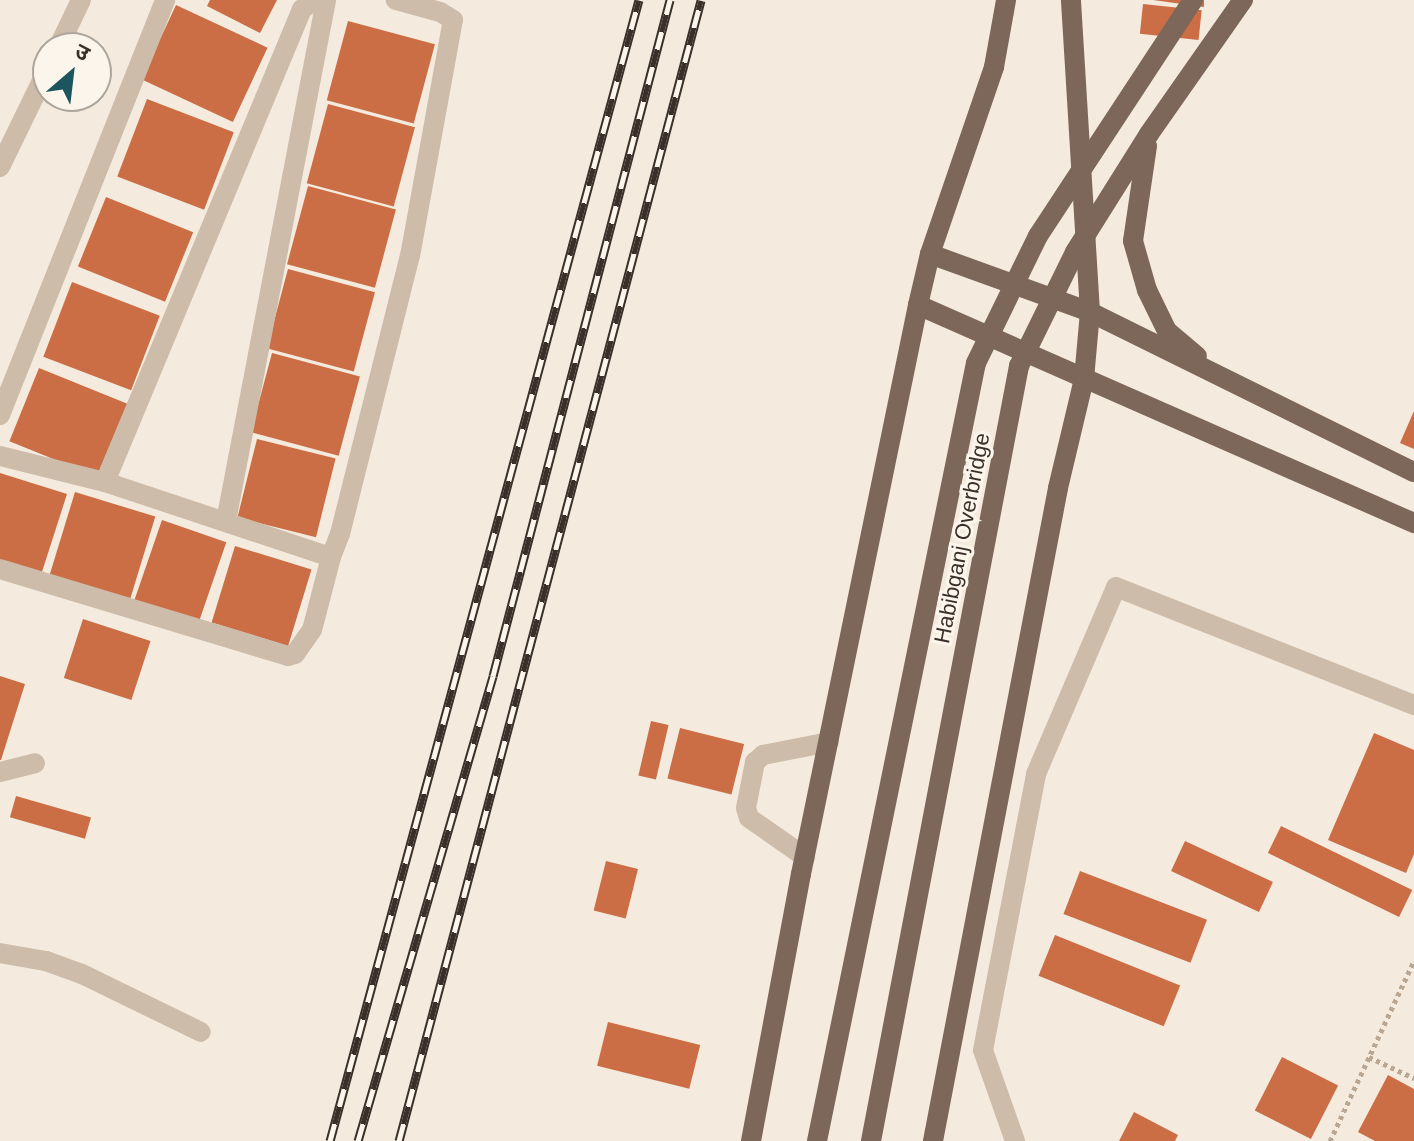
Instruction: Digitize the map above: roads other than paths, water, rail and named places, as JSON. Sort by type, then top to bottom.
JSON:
[{"type":"main road","points":[[751,1141],[805,857],[918,305],[930,254],[994,67],[1006,0]]},
{"type":"main road","points":[[933,1141],[1058,488],[1084,379],[1090,312],[1071,0]]},
{"type":"main road","name":"Habibganj Overbridge","points":[[817,1141],[976,363],[1038,236],[1193,0]]},
{"type":"main road","name":"Habibganj Overbridge","points":[[871,1141],[1019,366],[1075,252],[1149,134],[1243,0]]},
{"type":"main road","points":[[1149,134],[1136,202],[1133,241],[1147,290],[1167,331],[1199,358],[1231,378],[1414,462]]},
{"type":"main road","points":[[930,254],[1090,312],[1414,472]]},
{"type":"main road","points":[[918,305],[1414,523]]},
{"type":"street","points":[[66,32],[81,0]]},
{"type":"street","points":[[0,415],[165,0]]},
{"type":"street","points":[[105,482],[302,9],[315,0]]},
{"type":"street","points":[[226,521],[326,0]]},
{"type":"street","points":[[0,569],[288,656],[295,654],[312,630],[340,534],[410,256],[453,20],[440,12],[396,0]]},
{"type":"street","points":[[0,167],[32,101]]},
{"type":"street","points":[[0,456],[105,482],[331,557]]},
{"type":"street","points":[[1015,1141],[983,1050],[1036,774],[1116,587],[1414,705]]},
{"type":"street","points":[[805,857],[749,818],[746,808],[755,762],[763,755],[829,742]]},
{"type":"street","points":[[0,772],[35,763]]},
{"type":"street","points":[[0,953],[46,961],[82,974],[201,1032]]},
{"type":"railway","points":[[330,1141],[639,0]]},
{"type":"railway","points":[[358,1141],[493,676],[670,0]]},
{"type":"railway","points":[[399,1141],[701,0]]}]
